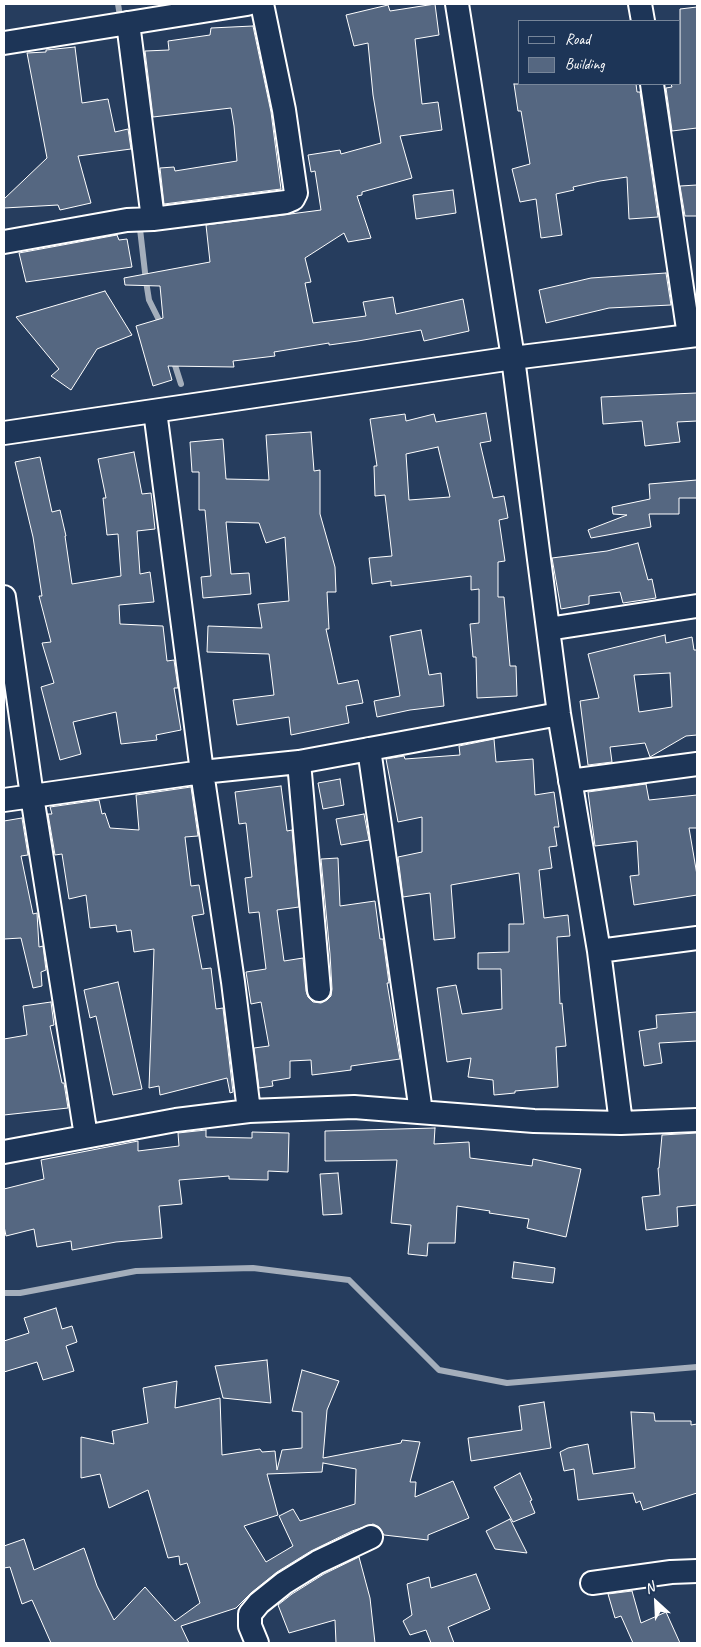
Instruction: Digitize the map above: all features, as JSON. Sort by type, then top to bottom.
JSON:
[{"type":"street","points":[[4,43],[247,4]]},
{"type":"street","points":[[4,242],[127,220],[153,219],[286,202],[293,199],[296,194],[284,110],[262,4]]},
{"type":"street","points":[[457,4],[513,358],[559,714],[598,951],[621,1123]]},
{"type":"street","points":[[640,4],[643,20]]},
{"type":"street","points":[[128,23],[148,165],[153,219]]},
{"type":"street","points":[[4,433],[513,358],[693,335],[652,85]]},
{"type":"street","points":[[155,411],[249,1111]]},
{"type":"street","points":[[4,598],[32,796],[86,1136]]},
{"type":"street","points":[[548,629],[697,606]]},
{"type":"street","points":[[4,800],[202,772],[299,762],[559,714]]},
{"type":"street","points":[[369,750],[421,1112]]},
{"type":"street","points":[[299,762],[319,990]]},
{"type":"street","points":[[570,781],[697,764]]},
{"type":"street","points":[[598,951],[697,938]]},
{"type":"street","points":[[4,1152],[176,1120],[249,1111],[354,1107],[534,1120],[621,1123],[697,1120]]},
{"type":"street","points":[[257,1643],[250,1626],[250,1614],[259,1602],[284,1583],[318,1562],[371,1537]]},
{"type":"street","points":[[592,1583],[671,1572],[697,1571]]},
{"type":"building","points":[[435,4],[439,35],[415,39],[422,104],[438,102],[442,130],[400,136],[412,178],[362,192],[362,195],[357,196],[371,238],[348,242],[344,233],[305,258],[311,282],[305,283],[313,323],[366,316],[363,302],[393,297],[396,314],[463,299],[469,331],[424,341],[421,330],[358,341],[329,345],[329,343],[274,352],[275,356],[233,361],[234,367],[168,366],[172,380],[153,386],[136,326],[163,318],[160,286],[125,285],[124,278],[210,262],[206,225],[321,210],[315,171],[311,172],[308,155],[340,150],[341,154],[381,143],[373,95],[368,43],[354,46],[346,15],[388,5],[390,11]]},
{"type":"building","points":[[697,7],[697,128],[672,131],[666,88],[672,87],[671,85],[681,85],[680,9]]},
{"type":"building","points":[[253,26],[271,112],[281,189],[164,204],[160,168],[174,167],[175,171],[237,161],[234,126],[231,108],[153,117],[145,51],[169,50],[168,41],[210,35],[211,28]]},
{"type":"building","points":[[75,47],[82,103],[108,99],[115,132],[128,129],[131,149],[78,156],[91,203],[60,210],[58,205],[4,208],[4,199],[47,158],[27,53]]},
{"type":"building","points":[[514,84],[636,85],[637,92],[640,92],[658,217],[629,219],[627,177],[600,181],[573,187],[574,190],[556,194],[562,235],[541,238],[536,199],[520,202],[512,169],[530,164],[521,111],[518,111]]},
{"type":"building","points":[[697,185],[697,216],[685,216],[680,186]]},
{"type":"building","points":[[453,190],[456,213],[416,219],[413,195]]},
{"type":"building","points":[[117,235],[119,240],[127,239],[132,267],[26,282],[19,253]]},
{"type":"building","points":[[666,273],[671,305],[609,308],[546,323],[539,290],[591,278]]},
{"type":"building","points":[[105,291],[132,335],[97,349],[71,390],[51,376],[59,369],[16,317]]},
{"type":"building","points":[[697,393],[697,421],[677,422],[680,442],[645,446],[642,421],[603,424],[601,397]]},
{"type":"building","points":[[486,413],[491,441],[480,443],[493,498],[504,496],[508,518],[499,520],[505,561],[498,562],[498,597],[504,597],[510,666],[516,666],[517,696],[477,698],[476,657],[473,657],[470,624],[479,623],[479,589],[471,590],[471,576],[391,586],[391,581],[372,584],[369,558],[392,556],[385,495],[375,496],[374,466],[377,466],[370,419],[405,414],[406,421],[434,414],[436,422]],"holes":[[[438,447],[450,497],[409,500],[406,454]]]},
{"type":"building","points":[[311,432],[314,471],[320,470],[320,514],[335,567],[336,592],[327,592],[329,629],[326,629],[338,684],[358,680],[363,703],[346,706],[349,723],[291,735],[289,717],[237,725],[233,700],[274,695],[269,654],[207,652],[208,626],[262,628],[258,604],[289,601],[285,537],[266,543],[259,523],[226,522],[231,574],[249,573],[251,594],[203,598],[201,577],[211,576],[205,510],[199,510],[199,472],[192,472],[190,442],[223,439],[226,479],[269,480],[266,435]]},
{"type":"building","points":[[134,452],[142,494],[151,493],[155,529],[137,531],[140,574],[150,572],[154,602],[119,605],[120,624],[163,626],[167,661],[174,660],[178,688],[174,688],[181,730],[156,735],[157,740],[121,744],[116,712],[73,722],[81,754],[60,760],[41,687],[54,683],[42,643],[51,642],[39,596],[42,596],[33,537],[15,462],[40,457],[52,512],[60,510],[66,536],[72,584],[121,576],[118,534],[107,535],[103,498],[106,498],[98,459]]},
{"type":"building","points":[[697,480],[697,498],[679,498],[679,514],[649,514],[651,527],[591,538],[588,530],[627,515],[613,514],[612,507],[650,499],[649,484]]},
{"type":"building","points":[[638,543],[648,580],[652,579],[656,598],[623,603],[620,592],[589,596],[589,604],[561,609],[552,558],[607,551]]},
{"type":"building","points":[[421,630],[429,675],[441,673],[444,706],[410,710],[377,717],[374,701],[400,696],[390,636]]},
{"type":"building","points":[[665,635],[666,643],[692,637],[694,650],[697,650],[697,735],[686,736],[650,757],[645,743],[610,747],[612,762],[588,765],[580,701],[599,698],[588,654]],"holes":[[[670,673],[672,707],[639,712],[634,675]]]},
{"type":"building","points":[[494,739],[496,762],[533,759],[535,795],[554,792],[559,827],[554,827],[557,846],[549,847],[552,868],[539,870],[544,918],[568,915],[570,936],[557,937],[560,1004],[562,1003],[566,1046],[556,1047],[558,1087],[494,1095],[493,1080],[468,1077],[471,1058],[447,1062],[437,988],[456,985],[462,1014],[502,1009],[501,969],[478,969],[478,953],[509,952],[509,924],[524,924],[519,873],[451,885],[455,938],[434,940],[430,893],[403,897],[398,857],[422,852],[422,817],[398,822],[386,759],[404,756],[405,759],[460,755],[459,746]]},
{"type":"building","points":[[340,779],[344,805],[323,809],[318,783]]},
{"type":"building","points":[[646,784],[649,800],[697,795],[697,828],[689,828],[697,875],[697,895],[634,905],[630,876],[639,875],[637,841],[595,846],[588,792]]},
{"type":"building","points":[[281,786],[287,831],[292,830],[299,907],[277,910],[284,961],[303,958],[306,991],[308,997],[313,1002],[321,1003],[331,996],[330,954],[321,859],[338,858],[340,906],[375,901],[380,939],[383,939],[389,983],[387,983],[400,1059],[351,1066],[351,1070],[312,1075],[311,1060],[290,1061],[290,1078],[272,1081],[273,1086],[259,1088],[254,1048],[269,1046],[261,1002],[251,1004],[246,972],[266,969],[259,912],[249,913],[245,878],[252,877],[246,823],[239,824],[235,792]]},
{"type":"building","points":[[191,787],[198,836],[185,837],[191,886],[199,885],[204,914],[192,916],[202,969],[211,968],[216,1009],[223,1008],[233,1092],[230,1093],[227,1078],[160,1095],[159,1086],[149,1088],[154,949],[134,952],[131,930],[117,932],[116,925],[90,928],[86,895],[69,899],[62,854],[55,855],[48,814],[52,814],[50,807],[99,800],[102,814],[105,813],[110,828],[139,830],[136,795]]},
{"type":"building","points":[[364,814],[369,840],[341,845],[336,819]]},
{"type":"building","points":[[22,818],[28,855],[21,856],[33,914],[37,913],[39,947],[43,946],[46,970],[41,972],[42,986],[33,988],[21,938],[4,939],[4,821]]},
{"type":"building","points":[[118,982],[142,1089],[113,1095],[96,1016],[90,1018],[84,990]]},
{"type":"building","points":[[51,1002],[54,1025],[50,1026],[68,1108],[4,1115],[4,1039],[27,1035],[23,1006]]},
{"type":"building","points":[[697,1012],[697,1041],[659,1043],[662,1063],[644,1066],[639,1031],[657,1028],[656,1015]]},
{"type":"building","points":[[435,1128],[434,1144],[469,1142],[470,1158],[532,1166],[533,1159],[581,1169],[566,1237],[527,1228],[529,1219],[457,1206],[455,1243],[428,1243],[427,1256],[408,1254],[411,1225],[391,1223],[397,1160],[325,1161],[325,1131]]},
{"type":"building","points":[[206,1130],[206,1137],[252,1138],[252,1132],[289,1133],[288,1172],[268,1171],[268,1180],[229,1179],[229,1176],[179,1180],[182,1204],[159,1206],[162,1238],[116,1242],[72,1250],[71,1241],[37,1247],[34,1229],[6,1236],[4,1226],[4,1189],[44,1179],[41,1160],[138,1141],[138,1151],[179,1146],[178,1133]]},
{"type":"building","points":[[697,1133],[697,1205],[677,1207],[678,1226],[646,1230],[642,1197],[660,1195],[658,1168],[662,1135]]},
{"type":"building","points":[[338,1173],[342,1214],[323,1215],[320,1174]]},
{"type":"building","points":[[514,1262],[555,1268],[553,1283],[512,1278]]},
{"type":"building","points":[[56,1308],[62,1329],[72,1326],[77,1342],[66,1346],[74,1371],[43,1380],[37,1362],[4,1372],[4,1341],[29,1333],[24,1318]]},
{"type":"building","points":[[267,1360],[271,1403],[223,1398],[215,1366]]},
{"type":"building","points":[[302,1370],[339,1381],[327,1410],[323,1458],[401,1443],[402,1440],[420,1442],[410,1482],[416,1482],[415,1497],[453,1481],[469,1518],[428,1535],[428,1540],[384,1535],[379,1527],[373,1524],[352,1531],[311,1551],[277,1572],[236,1608],[181,1626],[189,1643],[51,1643],[32,1600],[22,1604],[10,1567],[4,1568],[4,1546],[24,1539],[34,1570],[84,1548],[97,1586],[114,1620],[145,1587],[175,1621],[200,1603],[187,1563],[180,1565],[179,1556],[168,1558],[148,1490],[109,1508],[100,1474],[81,1478],[81,1437],[114,1444],[112,1431],[148,1423],[143,1388],[177,1381],[175,1408],[220,1398],[222,1455],[260,1449],[262,1452],[275,1451],[277,1470],[282,1450],[302,1448],[302,1412],[292,1411]],"holes":[[[323,1463],[356,1469],[355,1504],[300,1521],[293,1509],[279,1516],[293,1546],[266,1562],[244,1526],[278,1515],[267,1474],[322,1472]]]},
{"type":"building","points":[[544,1402],[551,1448],[471,1461],[468,1438],[522,1430],[519,1406]]},
{"type":"building","points":[[631,1412],[654,1413],[655,1421],[691,1421],[691,1425],[697,1424],[697,1493],[643,1510],[640,1501],[636,1503],[633,1493],[578,1500],[574,1469],[564,1471],[560,1452],[568,1448],[588,1444],[593,1474],[635,1468]]},
{"type":"building","points":[[520,1473],[532,1500],[530,1501],[535,1513],[513,1522],[494,1487]]},
{"type":"building","points":[[510,1519],[527,1553],[495,1549],[486,1531]]},
{"type":"building","points":[[359,1557],[370,1598],[375,1643],[336,1643],[335,1620],[289,1633],[278,1605],[324,1574]]},
{"type":"building","points":[[476,1574],[490,1609],[448,1627],[454,1643],[431,1643],[426,1630],[410,1635],[403,1621],[412,1615],[407,1584],[429,1577],[431,1588]]},
{"type":"building","points":[[632,1591],[641,1623],[666,1612],[680,1643],[633,1643],[621,1616],[615,1618],[608,1594]]},
{"type":"waterway","points":[[118,4],[120,16]]},
{"type":"waterway","points":[[140,229],[149,300],[162,326]]},
{"type":"waterway","points":[[173,359],[181,384]]},
{"type":"waterway","points":[[4,1293],[20,1293],[136,1271],[253,1268],[349,1280],[439,1370],[507,1383],[697,1367]]}]
